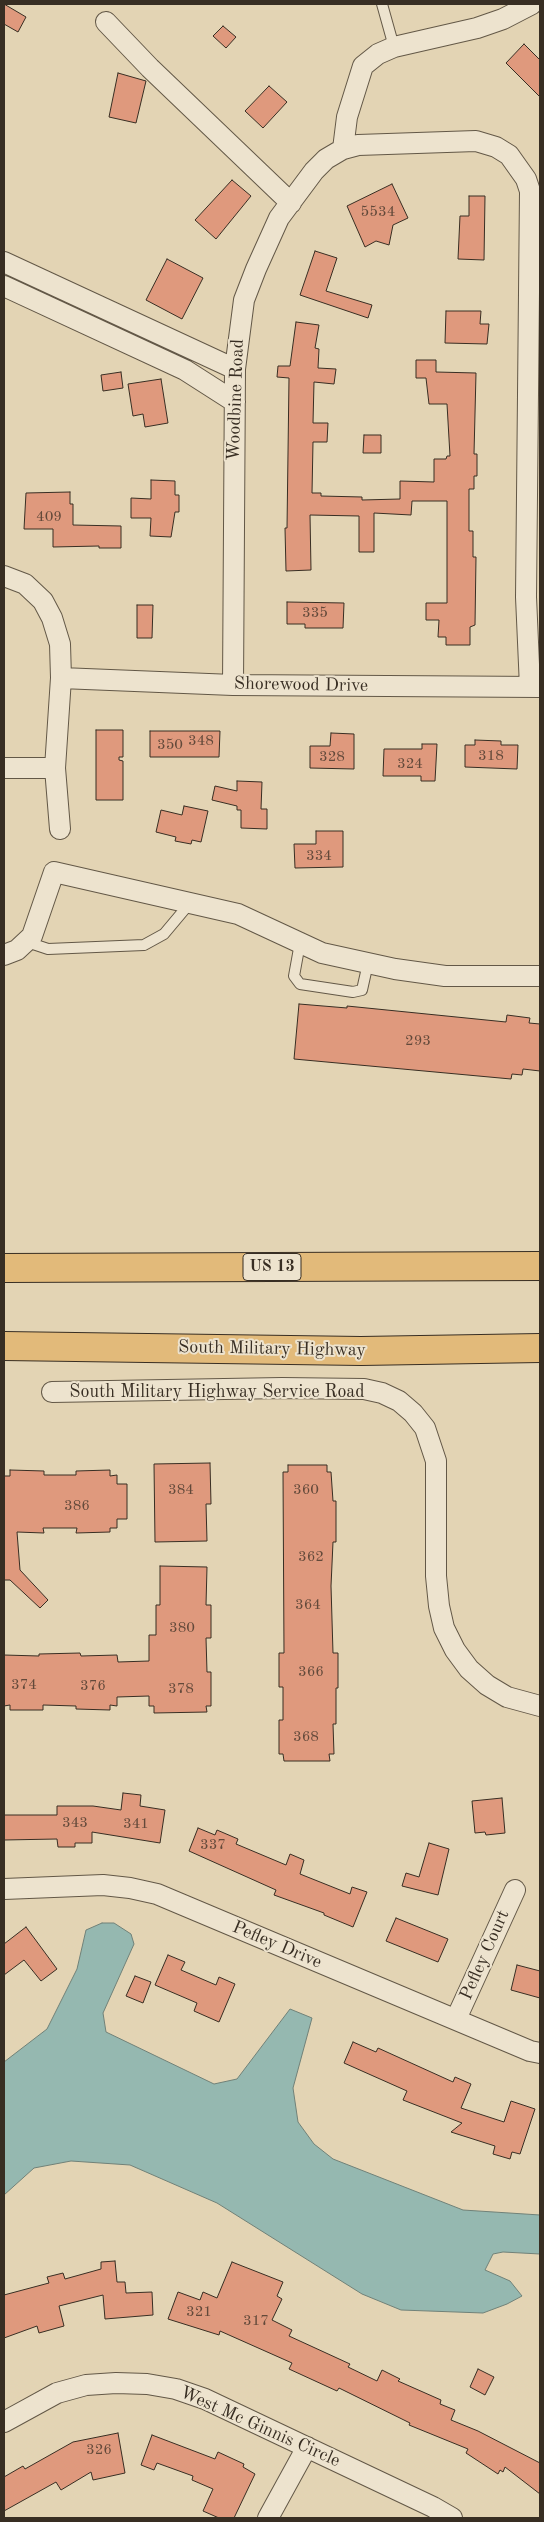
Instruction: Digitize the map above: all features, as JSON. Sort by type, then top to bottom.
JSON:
[{"type":"main road","points":[[452,1266],[540,1254]]},
{"type":"main road","name":"US 13","points":[[4,1268],[540,1266]]},
{"type":"main road","name":"South Military Highway","points":[[4,1346],[361,1351],[540,1348]]},
{"type":"main road","points":[[361,1351],[465,1364],[540,1364]]},
{"type":"street","points":[[343,149],[347,117],[363,66],[378,54],[394,47],[477,28],[503,19],[532,4]]},
{"type":"street","points":[[106,22],[157,75],[291,203]]},
{"type":"street","name":"Woodbine Road","points":[[233,685],[235,369],[244,300],[279,218],[314,171],[326,159],[343,149],[358,145],[460,140],[476,141],[496,147],[509,155],[520,167],[530,191],[526,597],[535,687]]},
{"type":"street","points":[[4,262],[235,369]]},
{"type":"street","points":[[4,286],[185,370],[235,402]]},
{"type":"street","points":[[4,576],[25,584],[43,601],[52,618],[60,644],[62,678],[55,768],[60,829]]},
{"type":"street","name":"Shorewood Drive","points":[[62,678],[233,685],[535,687]]},
{"type":"street","points":[[4,768],[55,768]]},
{"type":"street","points":[[4,955],[17,950],[32,936],[54,872],[256,920],[322,953],[368,963],[445,976],[540,976]]},
{"type":"street","name":"South Military Highway Service Road","points":[[52,1392],[282,1388],[364,1389],[382,1393],[399,1401],[413,1413],[425,1428],[436,1461],[436,1576],[439,1606],[444,1628],[455,1650],[469,1669],[487,1685],[507,1696],[540,1706]]},
{"type":"street","name":"Pefley Drive","points":[[4,1889],[104,1885],[157,1894],[530,2051],[540,2053]]},
{"type":"street","name":"Pefley Court","points":[[456,2020],[515,1890]]},
{"type":"street","name":"West Mc Ginnis Circle","points":[[4,2422],[57,2393],[86,2386],[116,2383],[146,2384],[176,2389],[205,2398],[432,2506],[452,2518]]},
{"type":"street","points":[[268,2518],[307,2448]]},
{"type":"lane","points":[[382,4],[394,47]]},
{"type":"lane","points":[[27,942],[48,949],[144,945],[164,934],[190,903]]},
{"type":"lane","points":[[300,943],[294,976],[300,984],[353,992],[362,990],[368,963]]},
{"type":"water","points":[[102,1923],[114,1923],[131,1934],[134,1944],[103,2013],[106,2032],[214,2084],[237,2079],[290,2009],[312,2018],[293,2088],[298,2122],[314,2144],[333,2159],[463,2210],[540,2215],[540,2254],[503,2252],[493,2254],[485,2270],[510,2281],[522,2296],[483,2313],[401,2310],[362,2294],[217,2203],[130,2165],[71,2161],[34,2168],[4,2195],[4,2062],[47,2029],[77,1969],[86,1930]]},
{"type":"building","points":[[4,4],[26,17],[18,32],[4,24]]},
{"type":"building","points":[[223,26],[236,37],[226,48],[213,36]]},
{"type":"building","points":[[524,44],[540,60],[540,97],[506,63]]},
{"type":"building","points":[[118,73],[146,81],[136,123],[109,117]]},
{"type":"building","points":[[269,86],[287,102],[263,128],[245,111]]},
{"type":"building","points":[[232,180],[251,196],[216,239],[195,220]]},
{"type":"building","points":[[392,184],[408,218],[393,225],[389,245],[376,241],[365,247],[347,206]]},
{"type":"building","points":[[469,196],[485,196],[484,260],[458,259],[460,216],[469,216]]},
{"type":"building","points":[[315,251],[337,258],[326,291],[372,305],[368,318],[300,295]]},
{"type":"building","points":[[167,259],[203,278],[182,319],[146,300]]},
{"type":"building","points":[[446,311],[481,311],[480,324],[489,324],[487,344],[445,343]]},
{"type":"building","points":[[296,322],[319,325],[315,348],[319,349],[318,368],[336,369],[334,384],[314,382],[313,423],[328,423],[327,442],[313,442],[312,493],[321,493],[321,496],[362,497],[362,500],[400,499],[400,481],[434,482],[434,459],[446,459],[447,456],[450,456],[447,404],[429,404],[426,378],[416,378],[416,360],[436,360],[436,372],[476,373],[474,454],[477,454],[477,476],[474,476],[474,489],[469,489],[469,531],[473,531],[473,557],[476,557],[475,625],[470,627],[470,645],[446,645],[446,637],[438,637],[439,620],[426,620],[426,603],[447,603],[447,501],[412,501],[411,515],[374,513],[374,552],[359,552],[359,516],[310,515],[311,570],[286,571],[285,528],[287,528],[289,378],[277,377],[278,366],[290,366]]},
{"type":"building","points":[[121,372],[123,388],[103,391],[101,375]]},
{"type":"building","points":[[161,379],[168,423],[145,427],[143,414],[133,416],[128,384]]},
{"type":"building","points":[[364,435],[381,435],[381,453],[363,453]]},
{"type":"building","points":[[151,480],[175,481],[175,495],[179,495],[179,512],[175,512],[171,537],[150,536],[151,518],[131,518],[131,498],[151,499]]},
{"type":"building","points":[[70,492],[70,504],[73,504],[73,525],[121,526],[121,548],[99,548],[99,546],[53,547],[53,529],[24,529],[26,493]]},
{"type":"building","points":[[287,602],[344,603],[343,628],[305,628],[305,624],[287,624]]},
{"type":"building","points":[[137,605],[153,605],[152,638],[137,638]]},
{"type":"building","points":[[96,730],[123,730],[123,757],[119,757],[119,760],[123,761],[123,800],[96,800]]},
{"type":"building","points":[[150,731],[220,731],[219,757],[150,757]]},
{"type":"building","points":[[331,733],[354,734],[354,769],[310,768],[310,746],[330,746]]},
{"type":"building","points":[[475,740],[501,741],[501,745],[518,745],[517,769],[465,767],[465,745],[475,745]]},
{"type":"building","points":[[422,744],[437,744],[435,781],[421,781],[421,776],[383,776],[384,749],[422,749]]},
{"type":"building","points":[[237,781],[262,782],[261,809],[267,809],[267,829],[241,828],[241,810],[237,810],[237,806],[212,800],[215,786],[237,791]]},
{"type":"building","points":[[184,806],[208,811],[201,842],[192,840],[191,844],[175,841],[176,837],[156,832],[161,810],[182,815]]},
{"type":"building","points":[[316,831],[343,831],[343,867],[295,868],[294,844],[316,844]]},
{"type":"building","points":[[299,1004],[347,1008],[347,1006],[506,1022],[507,1015],[530,1018],[529,1023],[540,1024],[540,1071],[523,1069],[522,1075],[512,1074],[511,1079],[294,1059]]},
{"type":"building","points":[[210,1463],[211,1504],[206,1504],[207,1541],[155,1542],[154,1464]]},
{"type":"building","points":[[288,1465],[327,1465],[327,1472],[331,1472],[333,1501],[336,1501],[336,1542],[333,1542],[331,1586],[333,1653],[338,1653],[338,1688],[336,1688],[336,1724],[333,1724],[334,1754],[329,1754],[330,1761],[284,1761],[283,1754],[279,1754],[279,1720],[283,1720],[283,1687],[279,1687],[279,1653],[284,1653],[283,1472],[288,1472]]},
{"type":"building","points":[[10,1470],[44,1471],[44,1475],[76,1475],[76,1471],[110,1470],[110,1476],[117,1475],[117,1484],[127,1484],[127,1519],[117,1519],[117,1528],[110,1528],[110,1532],[76,1533],[77,1528],[43,1528],[44,1533],[17,1532],[20,1570],[48,1600],[40,1608],[10,1580],[4,1580],[4,1476],[10,1476]]},
{"type":"building","points":[[160,1566],[207,1567],[206,1605],[211,1605],[211,1638],[206,1638],[207,1672],[211,1672],[211,1706],[206,1706],[207,1712],[154,1713],[154,1706],[149,1706],[149,1696],[117,1697],[117,1706],[110,1705],[110,1710],[76,1709],[76,1706],[43,1705],[43,1710],[10,1710],[10,1705],[4,1706],[4,1655],[39,1656],[39,1654],[80,1653],[81,1656],[117,1655],[118,1662],[149,1661],[149,1635],[156,1635],[156,1605],[160,1605]]},
{"type":"building","points":[[123,1793],[141,1795],[140,1806],[165,1810],[160,1843],[92,1832],[92,1843],[75,1843],[75,1847],[58,1847],[57,1839],[4,1840],[4,1815],[57,1815],[57,1806],[93,1806],[121,1810]]},
{"type":"building","points":[[502,1798],[505,1833],[486,1835],[485,1832],[475,1833],[472,1801]]},
{"type":"building","points":[[198,1828],[215,1835],[217,1830],[238,1839],[236,1844],[286,1865],[290,1854],[304,1860],[300,1874],[350,1894],[352,1887],[367,1892],[353,1927],[324,1915],[324,1913],[274,1895],[276,1890],[189,1851]]},
{"type":"building","points":[[429,1843],[449,1849],[438,1895],[402,1886],[406,1873],[419,1877]]},
{"type":"building","points":[[396,1918],[448,1939],[438,1962],[386,1941]]},
{"type":"building","points":[[26,1927],[57,1969],[41,1981],[24,1960],[4,1975],[4,1944]]},
{"type":"building","points":[[168,1955],[185,1962],[181,1970],[216,1985],[219,1977],[235,1984],[219,2022],[194,2011],[197,2003],[155,1985]]},
{"type":"building","points":[[517,1965],[540,1971],[540,1998],[511,1990]]},
{"type":"building","points":[[135,1976],[151,1982],[143,2003],[126,1996]]},
{"type":"building","points":[[353,2042],[376,2052],[378,2048],[453,2082],[455,2077],[471,2084],[461,2108],[504,2122],[511,2101],[535,2109],[520,2154],[512,2152],[510,2159],[493,2154],[495,2146],[451,2132],[462,2123],[403,2100],[407,2091],[344,2063]]},
{"type":"building","points":[[115,2261],[117,2282],[125,2282],[126,2293],[152,2292],[153,2315],[105,2319],[103,2295],[59,2306],[64,2326],[39,2333],[37,2326],[4,2338],[4,2295],[49,2283],[47,2277],[63,2273],[65,2279],[101,2269],[101,2262]]},
{"type":"building","points":[[232,2262],[283,2282],[277,2296],[282,2299],[272,2320],[292,2330],[289,2336],[350,2364],[348,2367],[377,2381],[382,2370],[400,2379],[398,2381],[441,2400],[440,2404],[455,2410],[451,2420],[478,2431],[540,2463],[540,2494],[505,2467],[503,2472],[500,2470],[498,2474],[466,2453],[468,2449],[409,2425],[410,2423],[339,2388],[337,2391],[289,2369],[292,2363],[220,2331],[219,2335],[168,2319],[178,2292],[200,2300],[203,2292],[217,2298]]},
{"type":"building","points":[[478,2369],[494,2377],[485,2395],[470,2387]]},
{"type":"building","points":[[118,2433],[125,2473],[93,2480],[91,2472],[61,2490],[56,2482],[4,2511],[4,2477],[23,2466],[25,2469],[73,2442]]},
{"type":"building","points":[[152,2435],[215,2459],[218,2452],[244,2464],[243,2467],[255,2474],[234,2518],[219,2518],[203,2511],[213,2489],[192,2480],[193,2476],[157,2463],[154,2470],[141,2465]]}]
